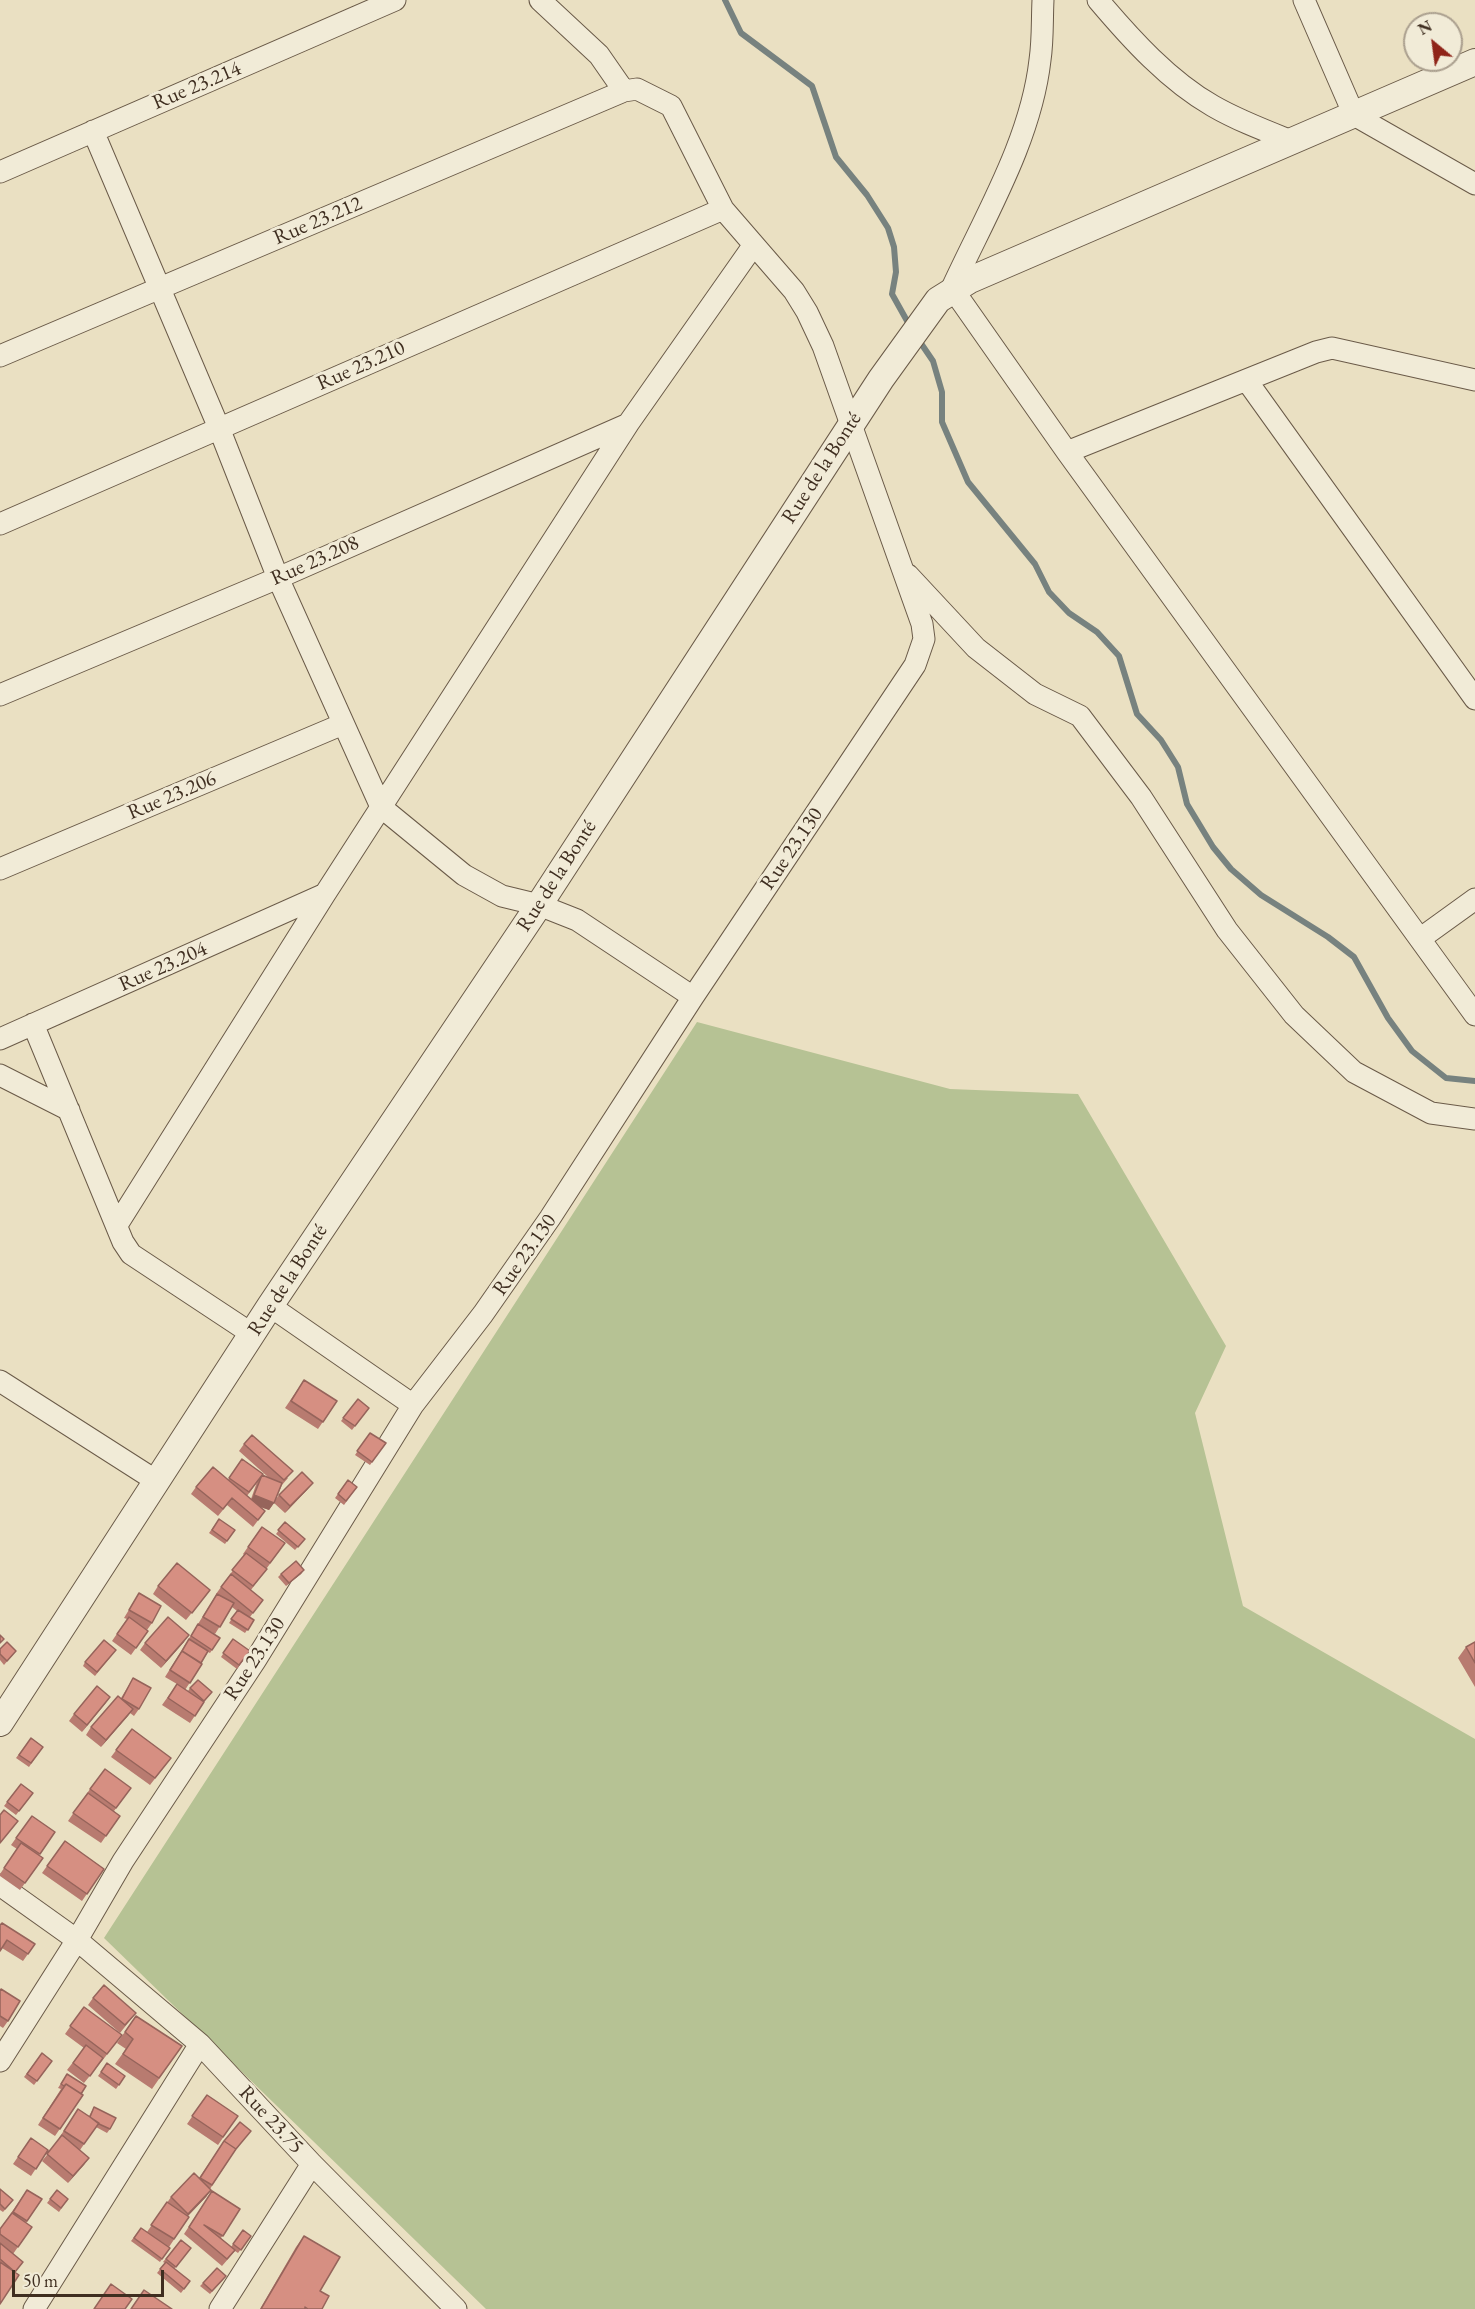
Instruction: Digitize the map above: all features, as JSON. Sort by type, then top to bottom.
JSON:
[{"type":"street","name":"Rue 23.214","points":[[0,172],[395,0]]},
{"type":"street","points":[[540,0],[599,55],[631,90]]},
{"type":"street","name":"Rue de la Bonté","points":[[0,1724],[270,1306],[539,905],[851,424],[881,379],[945,294],[1009,165],[1029,112],[1040,61],[1043,0]]},
{"type":"street","points":[[1098,0],[1150,56],[1181,84],[1211,105],[1243,122],[1294,142]]},
{"type":"street","points":[[1304,0],[1354,115],[1475,184]]},
{"type":"street","points":[[1475,62],[945,294],[1067,452],[1421,938],[1475,1016]]},
{"type":"street","name":"Rue 23.130","points":[[0,2061],[77,1940],[123,1861],[261,1651],[414,1405],[483,1314],[550,1218],[693,997],[915,665],[924,639],[922,624],[851,424],[807,312],[794,291],[723,209],[671,106],[631,90]]},
{"type":"street","name":"Rue 23.212","points":[[0,356],[631,90]]},
{"type":"street","points":[[93,131],[161,287],[278,578],[381,807],[464,874],[502,896],[539,905],[577,920],[693,997]]},
{"type":"street","name":"Rue 23.210","points":[[0,524],[723,209]]},
{"type":"street","points":[[117,1225],[325,894],[628,424],[753,246]]},
{"type":"street","points":[[1067,452],[1316,352],[1332,348],[1475,380]]},
{"type":"street","points":[[1247,381],[1475,699]]},
{"type":"street","name":"Rue 23.208","points":[[0,695],[278,578],[628,424]]},
{"type":"street","points":[[902,568],[976,648],[1035,694],[1080,716],[1141,797],[1227,930],[1294,1015],[1354,1072],[1431,1113],[1475,1119]]},
{"type":"street","name":"Rue 23.206","points":[[0,869],[343,723]]},
{"type":"street","name":"Rue 23.204","points":[[0,1039],[325,894]]},
{"type":"street","points":[[1421,938],[1475,899]]},
{"type":"street","points":[[33,1024],[131,1254],[252,1334]]},
{"type":"street","points":[[0,1074],[69,1110]]},
{"type":"street","points":[[270,1306],[414,1405]]},
{"type":"street","points":[[0,1381],[158,1482]]},
{"type":"street","name":"Rue 23.75","points":[[0,1885],[77,1940],[200,2044],[312,2164],[456,2309]]},
{"type":"street","points":[[34,2309],[200,2044]]},
{"type":"street","points":[[220,2309],[312,2164]]},
{"type":"green space","points":[[697,1022],[950,1089],[1078,1094],[1226,1346],[1195,1413],[1243,1606],[1475,1739],[1475,2309],[486,2309],[104,1938]]},
{"type":"building","points":[[304,1380],[337,1401],[323,1422],[291,1401]]},
{"type":"building","points":[[358,1399],[369,1408],[355,1426],[343,1418]]},
{"type":"building","points":[[370,1433],[386,1443],[372,1462],[357,1451]]},
{"type":"building","points":[[252,1435],[293,1471],[284,1480],[244,1444]]},
{"type":"building","points":[[242,1459],[263,1474],[249,1492],[229,1478]]},
{"type":"building","points":[[213,1467],[265,1511],[258,1520],[232,1498],[223,1509],[196,1487]]},
{"type":"building","points":[[302,1472],[313,1483],[290,1506],[279,1495]]},
{"type":"building","points":[[262,1475],[282,1483],[274,1503],[254,1495]]},
{"type":"building","points":[[348,1480],[357,1487],[346,1501],[338,1494]]},
{"type":"building","points":[[219,1519],[235,1530],[227,1541],[212,1530]]},
{"type":"building","points":[[285,1522],[305,1539],[298,1547],[278,1530]]},
{"type":"building","points":[[262,1527],[285,1543],[270,1563],[248,1547]]},
{"type":"building","points":[[246,1553],[267,1569],[253,1586],[232,1570]]},
{"type":"building","points":[[296,1561],[304,1570],[289,1583],[281,1574]]},
{"type":"building","points":[[177,1563],[210,1590],[192,1613],[158,1586]]},
{"type":"building","points":[[231,1574],[263,1600],[253,1613],[221,1587]]},
{"type":"building","points":[[139,1593],[161,1606],[152,1623],[129,1610]]},
{"type":"building","points":[[217,1594],[234,1603],[220,1627],[203,1617]]},
{"type":"building","points":[[238,1610],[254,1620],[248,1630],[231,1619]]},
{"type":"building","points":[[129,1617],[148,1631],[136,1648],[117,1634]]},
{"type":"building","points":[[168,1617],[189,1635],[166,1661],[145,1643]]},
{"type":"building","points":[[198,1624],[220,1638],[212,1650],[191,1636]]},
{"type":"building","points":[[189,1639],[208,1651],[201,1663],[182,1651]]},
{"type":"building","points":[[233,1639],[250,1651],[239,1665],[223,1653]]},
{"type":"building","points":[[104,1640],[116,1650],[97,1672],[85,1662]]},
{"type":"building","points":[[7,1642],[16,1651],[7,1661],[0,1654],[0,1649]]},
{"type":"building","points":[[1475,1642],[1475,1663],[1466,1647]]},
{"type":"building","points":[[182,1651],[202,1664],[190,1683],[170,1670]]},
{"type":"building","points":[[133,1678],[151,1688],[139,1709],[122,1699]]},
{"type":"building","points":[[198,1680],[212,1692],[204,1701],[190,1688]]},
{"type":"building","points":[[177,1684],[204,1702],[195,1716],[168,1698]]},
{"type":"building","points":[[97,1686],[110,1697],[87,1725],[74,1714]]},
{"type":"building","points":[[118,1696],[133,1709],[106,1740],[91,1727]]},
{"type":"building","points":[[132,1729],[171,1758],[155,1778],[116,1750]]},
{"type":"building","points":[[31,1738],[43,1747],[31,1763],[19,1755]]},
{"type":"building","points":[[105,1769],[131,1788],[116,1808],[90,1789]]},
{"type":"building","points":[[21,1784],[33,1793],[19,1811],[7,1802]]},
{"type":"building","points":[[88,1793],[120,1816],[106,1836],[73,1813]]},
{"type":"building","points":[[4,1810],[18,1821],[0,1843],[0,1815]]},
{"type":"building","points":[[32,1816],[55,1832],[40,1854],[16,1838]]},
{"type":"building","points":[[65,1841],[104,1869],[87,1894],[47,1866]]},
{"type":"building","points":[[21,1843],[43,1858],[25,1883],[4,1868]]},
{"type":"building","points":[[2,1923],[35,1944],[28,1954],[7,1940],[0,1951],[0,1925]]},
{"type":"building","points":[[104,1985],[136,2013],[125,2025],[93,1998]]},
{"type":"building","points":[[1,1989],[20,2001],[8,2021],[0,2016]]},
{"type":"building","points":[[84,2007],[122,2035],[107,2054],[70,2026]]},
{"type":"building","points":[[136,2016],[182,2046],[159,2078],[123,2054],[133,2039],[125,2032]]},
{"type":"building","points":[[86,2045],[103,2058],[90,2076],[73,2063]]},
{"type":"building","points":[[42,2053],[52,2061],[37,2081],[27,2074]]},
{"type":"building","points":[[107,2063],[125,2076],[119,2085],[101,2072]]},
{"type":"building","points":[[67,2074],[86,2086],[81,2094],[66,2084],[64,2086],[61,2084]]},
{"type":"building","points":[[66,2084],[83,2095],[60,2129],[43,2118]]},
{"type":"building","points":[[207,2095],[238,2116],[223,2137],[192,2116]]},
{"type":"building","points":[[94,2107],[116,2118],[110,2129],[90,2117]]},
{"type":"building","points":[[78,2109],[99,2123],[84,2144],[64,2131]]},
{"type":"building","points":[[240,2122],[251,2131],[236,2149],[224,2141]]},
{"type":"building","points":[[62,2135],[89,2158],[73,2176],[47,2154]]},
{"type":"building","points":[[31,2138],[48,2150],[36,2169],[18,2157]]},
{"type":"building","points":[[224,2141],[236,2149],[212,2185],[200,2178]]},
{"type":"building","points":[[194,2173],[211,2190],[188,2214],[171,2197]]},
{"type":"building","points":[[0,2189],[13,2200],[5,2209],[0,2204]]},
{"type":"building","points":[[27,2190],[42,2199],[27,2221],[13,2212]]},
{"type":"building","points":[[57,2190],[68,2199],[61,2208],[50,2199]]},
{"type":"building","points":[[212,2191],[240,2209],[223,2236],[204,2225],[235,2250],[227,2259],[189,2227]]},
{"type":"building","points":[[167,2202],[189,2217],[174,2239],[151,2225]]},
{"type":"building","points":[[12,2213],[32,2227],[18,2247],[0,2234],[0,2229]]},
{"type":"building","points":[[141,2228],[170,2248],[162,2259],[134,2238]]},
{"type":"building","points":[[243,2230],[251,2236],[241,2250],[233,2244]]},
{"type":"building","points":[[304,2236],[340,2257],[320,2291],[329,2296],[322,2309],[305,2307],[305,2309],[261,2309]]},
{"type":"building","points":[[181,2240],[191,2248],[176,2267],[166,2259]]},
{"type":"building","points":[[0,2243],[23,2262],[15,2272],[0,2259]]},
{"type":"building","points":[[0,2262],[19,2275],[0,2304]]},
{"type":"building","points":[[166,2262],[190,2281],[184,2289],[160,2269]]},
{"type":"building","points":[[217,2268],[226,2276],[212,2291],[203,2283]]},
{"type":"building","points":[[111,2284],[132,2299],[125,2309],[94,2309]]},
{"type":"building","points":[[144,2290],[172,2309],[131,2309]]},
{"type":"waterway","points":[[725,0],[741,33],[812,86],[836,157],[867,195],[888,228],[894,247],[896,272],[892,294],[911,328]]},
{"type":"waterway","points":[[918,339],[933,361],[942,392],[942,422],[968,482],[1035,564],[1049,592],[1069,613],[1097,632],[1119,656],[1137,714],[1161,740],[1178,767],[1187,804],[1213,847],[1231,869],[1261,895],[1328,937],[1354,957],[1388,1018],[1412,1051],[1446,1078],[1475,1081]]}]
